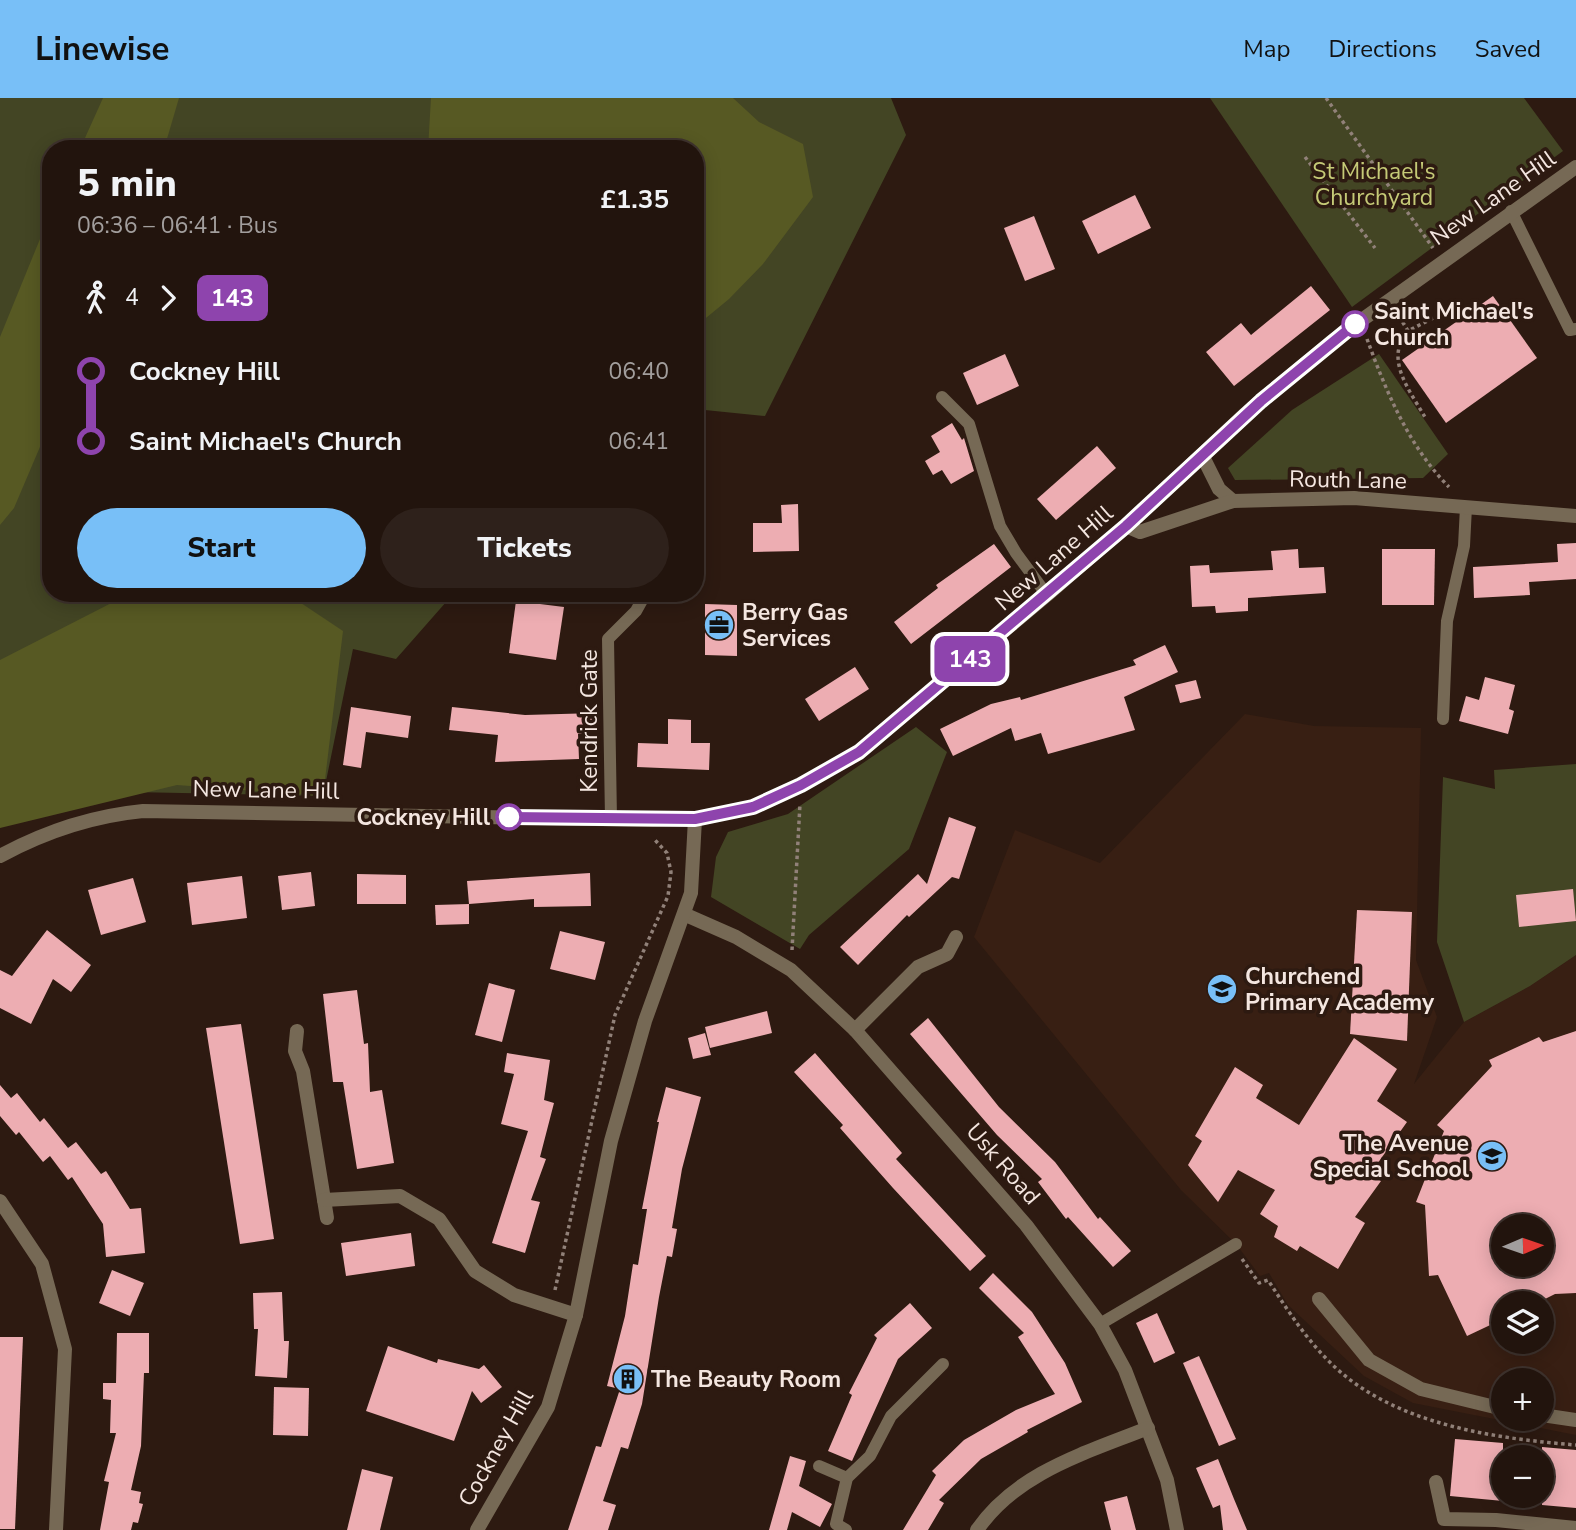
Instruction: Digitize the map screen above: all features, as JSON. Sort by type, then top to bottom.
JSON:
[{"type":"street","name":"New Lane Hill","points":[[0,856],[65,826],[104,814],[143,811],[695,819],[753,807],[801,785],[859,752],[1126,526],[1261,401],[1360,320],[1576,167]]},
{"type":"street","points":[[1202,455],[1219,489],[1233,501]]},
{"type":"street","name":"Routh Lane","points":[[1126,526],[1140,532],[1233,501],[1354,498],[1576,516]]},
{"type":"street","name":"Cockney Hill","points":[[477,1530],[548,1407],[576,1315],[611,1141],[645,1021],[686,915],[695,869],[695,819]]},
{"type":"street","name":"Usk Road","points":[[686,915],[736,937],[791,970],[855,1030],[1026,1225],[1100,1324],[1125,1370],[1167,1480],[1177,1530]]},
{"type":"street","points":[[855,1030],[918,967],[947,954],[956,937]]},
{"type":"street","points":[[297,1031],[295,1051],[303,1070],[327,1218]]},
{"type":"street","points":[[324,1200],[400,1196],[439,1219],[475,1271],[514,1295],[576,1315]]},
{"type":"street","points":[[0,1200],[42,1264],[65,1349],[56,1530]]},
{"type":"street","points":[[1319,1299],[1368,1360],[1421,1389],[1491,1406]]},
{"type":"street","points":[[1554,1417],[1576,1420]]},
{"type":"street","points":[[977,1530],[992,1508],[1057,1462],[1148,1428]]},
{"type":"street","points":[[1437,1482],[1444,1519],[1496,1520],[1576,1528]]},
{"type":"lane","points":[[1511,211],[1574,333]]},
{"type":"lane","points":[[942,397],[968,424],[1000,526],[1046,595]]},
{"type":"lane","points":[[1443,719],[1447,621],[1464,546],[1467,507]]},
{"type":"lane","name":"Kendrick Gate","points":[[611,819],[608,639],[636,611],[641,602]]},
{"type":"lane","points":[[1100,1324],[1238,1250]]},
{"type":"lane","points":[[846,1530],[836,1524],[847,1478],[870,1456],[891,1416],[943,1364]]},
{"type":"lane","points":[[818,1466],[847,1478]]},
{"type":"path","points":[[1326,98],[1442,261]]},
{"type":"path","points":[[1306,157],[1375,248]]},
{"type":"path","points":[[1388,300],[1408,331]]},
{"type":"path","points":[[1426,419],[1400,372],[1397,359],[1399,341],[1408,331],[1437,316],[1464,316]]},
{"type":"path","points":[[1360,320],[1384,387],[1408,432],[1438,477],[1467,507]]},
{"type":"path","points":[[791,970],[801,785]]},
{"type":"path","points":[[552,1306],[615,1015],[668,896],[671,872],[667,853],[657,839],[645,838]]},
{"type":"path","points":[[1238,1250],[1259,1283],[1268,1280],[1299,1328],[1353,1382],[1409,1413],[1514,1440],[1576,1445]]},
{"type":"shaded area","points":[[103,98],[179,98],[167,140],[84,140]]},
{"type":"shaded area","points":[[431,98],[733,98],[759,122],[803,144],[813,197],[763,264],[729,299],[704,320],[704,140],[429,140]]},
{"type":"shaded area","points":[[42,234],[42,442],[14,508],[0,525],[0,337]]},
{"type":"shaded area","points":[[113,602],[300,602],[343,631],[323,796],[177,785],[0,828],[0,660]]},
{"type":"shaded area","name":"Churchend Primary Academy","points":[[1245,714],[1314,726],[1421,728],[1416,960],[1437,1017],[1414,1084],[1464,1022],[1530,986],[1576,955],[1576,1435],[1554,1431],[1554,1368],[1491,1368],[1491,1418],[1413,1403],[1364,1376],[1288,1305],[1269,1273],[1260,1276],[1236,1244],[1181,1190],[974,937],[1015,830],[1100,863]]},
{"type":"green space","points":[[0,98],[891,98],[906,135],[765,416],[704,410],[704,140],[42,140],[42,602],[446,602],[396,659],[353,649],[323,796],[132,792],[0,823]]},
{"type":"green space","name":"St Michael's Churchyard","points":[[1210,98],[1524,98],[1563,151],[1352,307]]},
{"type":"green space","points":[[1379,354],[1448,454],[1423,478],[1235,480],[1228,468],[1292,410]]},
{"type":"green space","points":[[916,727],[947,752],[909,849],[809,935],[800,949],[711,897],[716,857],[728,832],[788,814]]},
{"type":"green space","points":[[1576,764],[1576,955],[1530,986],[1464,1022],[1437,942],[1443,777],[1495,789],[1494,770]]},
{"type":"building","points":[[1135,195],[1151,228],[1098,254],[1082,221]]},
{"type":"building","points":[[1034,216],[1055,269],[1025,281],[1004,228]]},
{"type":"building","points":[[1311,286],[1330,310],[1234,386],[1206,352],[1241,323],[1251,335]]},
{"type":"building","points":[[1493,296],[1537,358],[1446,423],[1402,360]]},
{"type":"building","points":[[1005,354],[1019,386],[977,405],[963,373]]},
{"type":"building","points":[[952,423],[962,440],[964,438],[974,471],[951,484],[942,470],[933,475],[925,461],[940,452],[931,436]]},
{"type":"building","points":[[1097,446],[1116,468],[1056,520],[1037,499]]},
{"type":"building","points":[[798,504],[799,551],[753,552],[753,523],[782,523],[781,505]]},
{"type":"building","points":[[1576,543],[1576,579],[1529,582],[1530,595],[1474,598],[1473,567],[1558,562],[1557,544]]},
{"type":"building","points":[[994,544],[1011,567],[911,644],[894,622],[938,588],[936,585]]},
{"type":"building","points":[[1298,549],[1299,568],[1324,567],[1326,593],[1248,598],[1248,611],[1216,613],[1215,606],[1192,607],[1190,566],[1209,565],[1210,573],[1273,570],[1271,551]]},
{"type":"building","points":[[1382,549],[1435,549],[1434,605],[1382,605]]},
{"type":"building","points":[[516,602],[564,607],[556,660],[509,653]]},
{"type":"building","points":[[705,604],[737,605],[737,656],[705,655]]},
{"type":"building","points":[[1165,645],[1178,672],[1124,697],[1135,730],[1048,754],[1041,733],[1015,741],[1011,728],[953,756],[940,729],[991,704],[1020,697],[1021,700],[1136,665],[1133,660]]},
{"type":"building","points":[[855,667],[869,689],[819,721],[805,699]]},
{"type":"building","points":[[1485,677],[1515,685],[1509,709],[1514,711],[1508,734],[1459,721],[1466,696],[1479,700]]},
{"type":"building","points":[[1196,680],[1201,698],[1180,703],[1175,685]]},
{"type":"building","points":[[351,707],[411,716],[408,738],[366,732],[361,768],[343,765]]},
{"type":"building","points":[[452,707],[525,715],[597,713],[597,734],[578,734],[579,759],[495,762],[498,735],[449,730]]},
{"type":"building","points":[[668,719],[691,720],[691,743],[710,743],[709,770],[637,767],[638,743],[668,744]]},
{"type":"building","points":[[949,817],[976,827],[959,879],[952,877],[909,917],[907,915],[858,965],[840,947],[918,874],[927,884]]},
{"type":"building","points":[[311,872],[315,906],[282,910],[278,876]]},
{"type":"building","points":[[590,873],[591,906],[534,907],[534,899],[469,904],[467,881]]},
{"type":"building","points":[[357,874],[406,875],[406,904],[357,904]]},
{"type":"building","points":[[242,876],[247,918],[192,925],[187,883]]},
{"type":"building","points":[[133,878],[146,922],[101,935],[88,890]]},
{"type":"building","points":[[1573,889],[1576,921],[1519,927],[1516,895]]},
{"type":"building","points":[[469,904],[469,924],[436,925],[435,905]]},
{"type":"building","points":[[1357,910],[1412,912],[1407,1041],[1350,1034]]},
{"type":"building","points":[[47,930],[91,965],[71,992],[53,979],[31,1024],[0,1008],[0,970],[12,976]]},
{"type":"building","points":[[560,931],[605,942],[595,980],[550,969]]},
{"type":"building","points":[[489,983],[515,990],[502,1042],[475,1035]]},
{"type":"building","points":[[357,990],[364,1044],[368,1043],[370,1092],[382,1090],[394,1163],[357,1169],[343,1082],[333,1082],[323,994]]},
{"type":"building","points":[[767,1011],[772,1033],[710,1048],[705,1027]]},
{"type":"building","points":[[928,1018],[999,1107],[1055,1162],[1098,1219],[1100,1217],[1131,1251],[1113,1267],[1068,1217],[1066,1219],[1038,1182],[1042,1179],[997,1135],[910,1034]]},
{"type":"building","points":[[241,1024],[274,1239],[240,1244],[206,1028]]},
{"type":"building","points":[[1576,1031],[1576,1293],[1491,1291],[1491,1325],[1467,1336],[1438,1275],[1429,1276],[1425,1205],[1416,1202],[1444,1131],[1437,1125],[1492,1066],[1489,1060],[1539,1037],[1543,1042]]},
{"type":"building","points":[[705,1033],[711,1055],[693,1059],[688,1038]]},
{"type":"building","points":[[1354,1038],[1397,1069],[1377,1101],[1407,1122],[1370,1174],[1381,1181],[1355,1217],[1365,1223],[1338,1269],[1300,1246],[1297,1251],[1274,1237],[1278,1226],[1260,1214],[1275,1190],[1238,1170],[1218,1202],[1188,1165],[1202,1141],[1195,1136],[1235,1067],[1263,1085],[1256,1098],[1299,1125]]},
{"type":"building","points":[[507,1053],[550,1060],[544,1100],[554,1103],[540,1157],[546,1159],[531,1200],[540,1202],[525,1253],[492,1243],[528,1131],[501,1124],[514,1074],[504,1072]]},
{"type":"building","points":[[815,1053],[902,1153],[896,1159],[986,1256],[970,1271],[893,1188],[840,1128],[843,1125],[794,1072]]},
{"type":"building","points":[[0,1085],[11,1098],[17,1093],[40,1122],[44,1118],[68,1148],[76,1142],[101,1174],[106,1171],[130,1209],[141,1208],[145,1253],[106,1257],[103,1224],[72,1177],[68,1180],[50,1156],[43,1162],[19,1132],[16,1135],[0,1116]]},
{"type":"building","points":[[666,1087],[701,1097],[682,1169],[672,1228],[677,1229],[672,1257],[667,1256],[642,1404],[628,1449],[621,1447],[603,1501],[616,1505],[608,1530],[568,1530],[596,1446],[601,1447],[620,1389],[607,1386],[625,1316],[633,1264],[638,1265],[647,1209],[642,1209]]},
{"type":"building","points":[[411,1233],[415,1266],[346,1276],[341,1243]]},
{"type":"building","points":[[112,1270],[144,1283],[130,1316],[99,1303]]},
{"type":"building","points":[[993,1273],[1032,1312],[1065,1363],[1082,1402],[1027,1430],[1028,1432],[981,1459],[939,1500],[944,1503],[928,1530],[903,1530],[936,1475],[932,1471],[964,1440],[1016,1410],[1055,1394],[1018,1337],[1024,1333],[979,1288]]},
{"type":"building","points":[[282,1292],[284,1341],[289,1341],[287,1378],[255,1376],[258,1329],[254,1329],[253,1293]]},
{"type":"building","points":[[910,1303],[932,1328],[898,1359],[852,1461],[828,1451],[852,1395],[849,1393],[877,1338],[874,1335]]},
{"type":"building","points":[[1157,1313],[1175,1353],[1154,1363],[1136,1323]]},
{"type":"building","points":[[117,1333],[149,1333],[149,1373],[144,1373],[141,1446],[131,1490],[141,1492],[139,1503],[143,1504],[138,1523],[133,1522],[131,1530],[100,1530],[109,1482],[104,1481],[116,1433],[110,1433],[111,1400],[103,1399],[103,1383],[116,1383]]},
{"type":"building","points":[[0,1337],[23,1337],[15,1529],[0,1529]]},
{"type":"building","points":[[388,1346],[437,1363],[438,1359],[479,1369],[484,1365],[502,1387],[481,1403],[472,1391],[454,1441],[366,1411]]},
{"type":"building","points":[[1199,1356],[1236,1439],[1219,1446],[1183,1363]]},
{"type":"building","points":[[274,1387],[309,1388],[308,1436],[273,1435]]},
{"type":"building","points":[[1455,1439],[1503,1443],[1491,1445],[1491,1500],[1450,1496]]},
{"type":"building","points":[[1554,1448],[1576,1450],[1576,1508],[1554,1506]]},
{"type":"building","points":[[790,1456],[806,1461],[799,1486],[832,1504],[820,1527],[792,1512],[787,1530],[769,1530]]},
{"type":"building","points":[[1218,1459],[1247,1530],[1223,1530],[1220,1505],[1213,1508],[1196,1468]]},
{"type":"building","points":[[362,1469],[393,1477],[380,1530],[347,1530]]},
{"type":"building","points":[[1127,1496],[1136,1530],[1111,1530],[1104,1502]]},
{"type":"bus line","name":"143","points":[[509,817],[695,819],[753,807],[801,785],[859,752],[1126,526],[1245,414],[1355,324]]},
{"type":"place","name":"Saint Michael's Church","points":[[1355,324]]},
{"type":"place","name":"Berry Gas Services","points":[[719,625]]},
{"type":"place","name":"Cockney Hill","points":[[509,817]]},
{"type":"place","name":"Churchend Primary Academy","points":[[1222,989]]},
{"type":"place","name":"The Avenue Special School","points":[[1492,1156]]},
{"type":"place","name":"The Beauty Room","points":[[628,1379]]}]
